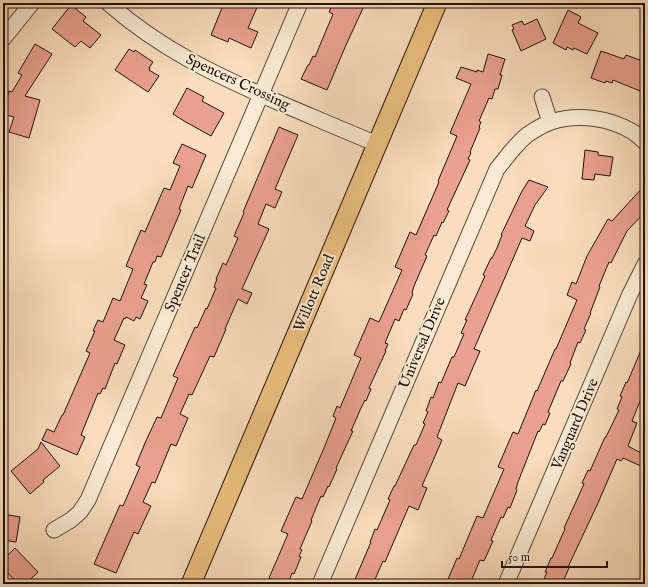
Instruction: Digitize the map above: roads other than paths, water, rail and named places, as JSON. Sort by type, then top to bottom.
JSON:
[{"type":"main road","name":"Willott Road","points":[[191,584],[437,3]]},
{"type":"street","points":[[3,39],[32,3]]},
{"type":"street","name":"Spencers Crossing","points":[[108,3],[162,44],[189,61],[261,95],[377,144]]},
{"type":"street","name":"Spencer Trail","points":[[54,530],[71,520],[80,512],[88,500],[300,3]]},
{"type":"street","points":[[542,97],[550,122]]},
{"type":"street","name":"Universal Drive","points":[[320,584],[497,170],[514,148],[528,135],[550,122],[571,118],[588,118],[607,121],[635,133],[645,142]]},
{"type":"street","name":"Vanguard Drive","points":[[506,584],[630,294],[645,264]]}]
